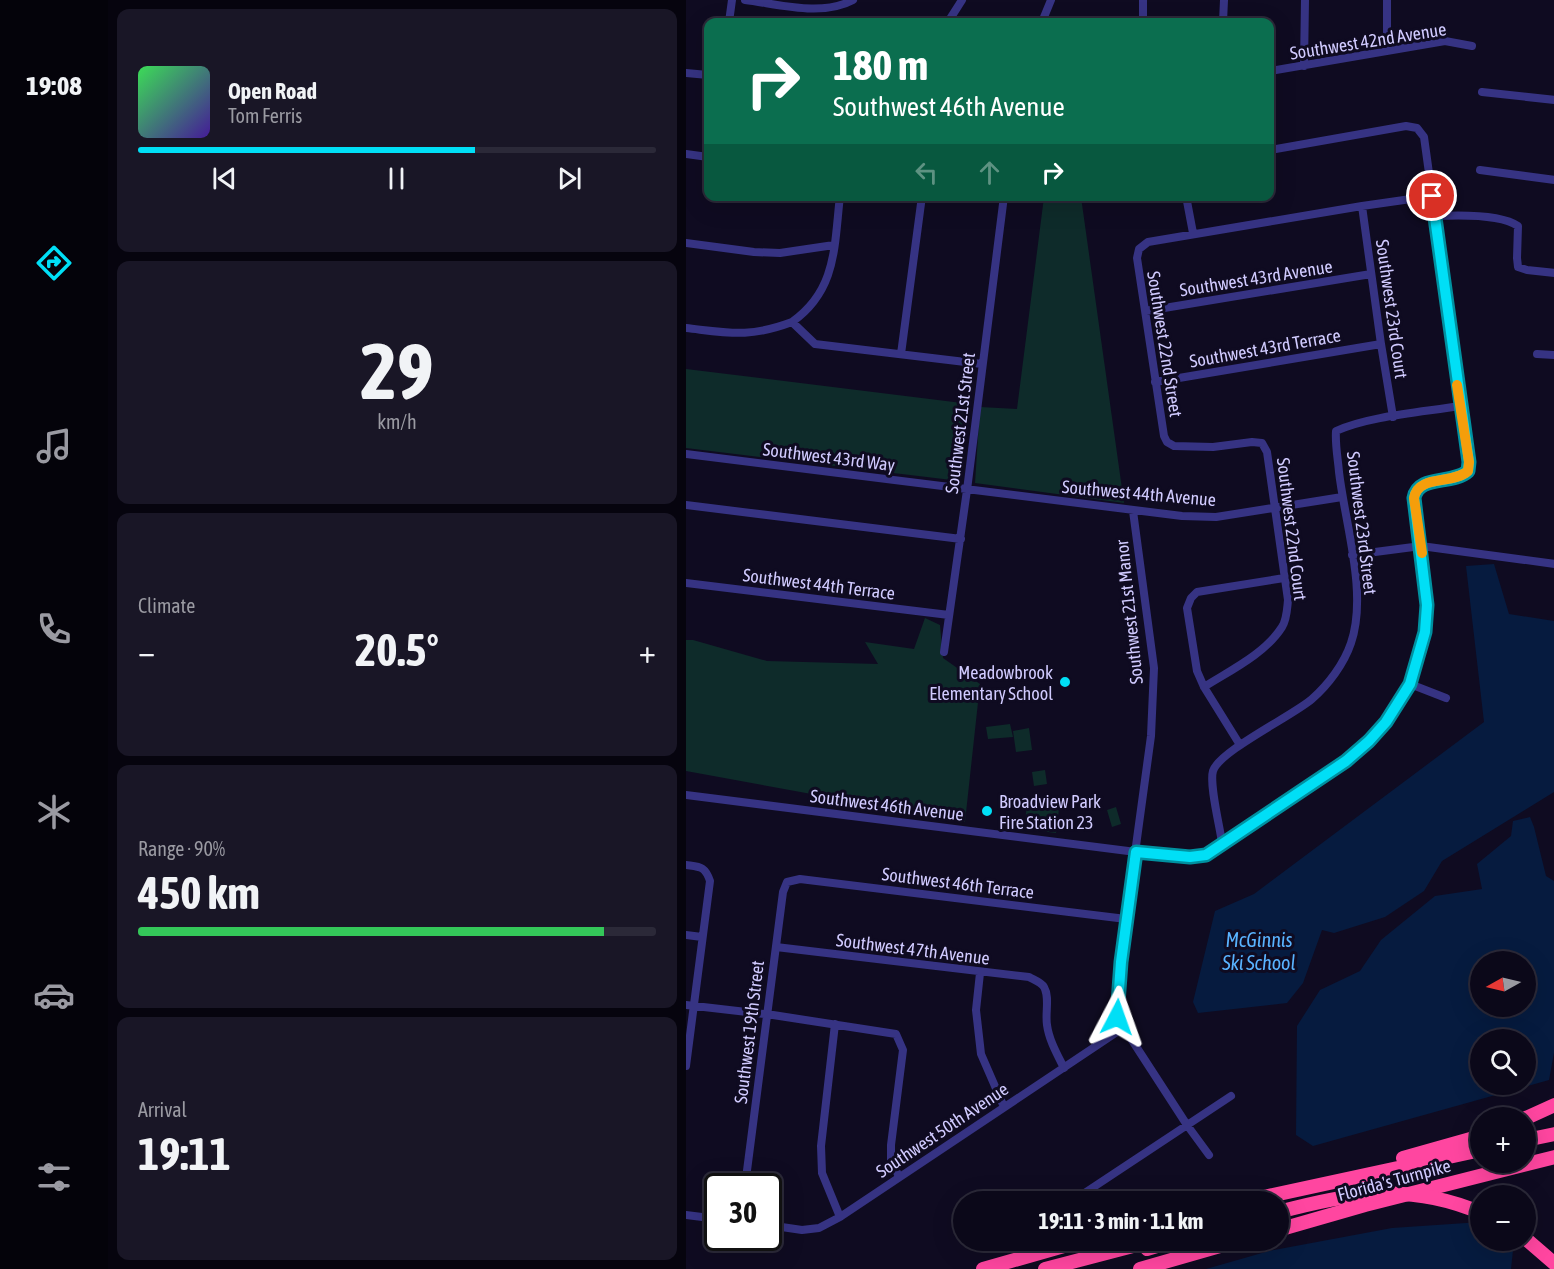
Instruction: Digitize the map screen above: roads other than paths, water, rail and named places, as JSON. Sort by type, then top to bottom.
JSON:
[{"type":"highway","points":[[1536,1138],[1554,1134]]},
{"type":"highway","points":[[1321,1183],[1470,1139]]},
{"type":"highway","name":"Florida's Turnpike","points":[[1287,1191],[1470,1152]]},
{"type":"highway","name":"Florida's Turnpike","points":[[1289,1227],[1376,1202],[1554,1157]]},
{"type":"highway","points":[[1289,1209],[1351,1195],[1386,1193],[1438,1199],[1470,1209]]},
{"type":"highway","points":[[1536,1248],[1554,1264]]},
{"type":"highway","points":[[983,1269],[1046,1251]]},
{"type":"highway","points":[[1045,1269],[1114,1251]]},
{"type":"highway","points":[[1079,1269],[1140,1251]]},
{"type":"highway","points":[[1140,1269],[1203,1251]]},
{"type":"street","points":[[730,18],[732,0]]},
{"type":"street","points":[[745,0],[821,8],[853,0]]},
{"type":"street","points":[[951,18],[962,0]]},
{"type":"street","points":[[1044,18],[1051,0]]},
{"type":"street","points":[[1143,0],[1143,18]]},
{"type":"street","points":[[1223,18],[1224,0]]},
{"type":"street","points":[[1304,66],[1305,0]]},
{"type":"street","points":[[1386,51],[1387,0]]},
{"type":"street","name":"Southwest 42nd Avenue","points":[[1274,70],[1445,41],[1472,46]]},
{"type":"street","points":[[686,73],[704,75]]},
{"type":"street","points":[[1482,92],[1554,100]]},
{"type":"street","points":[[1274,149],[1406,126],[1417,128],[1424,136],[1460,406],[1393,417]]},
{"type":"street","points":[[686,154],[704,156]]},
{"type":"street","points":[[1480,170],[1554,180]]},
{"type":"street","points":[[1187,201],[1193,233],[1432,196]]},
{"type":"street","points":[[686,328],[739,334],[766,332],[792,322],[804,314],[824,288],[830,270],[839,201]]},
{"type":"street","points":[[901,354],[921,201]]},
{"type":"street","name":"Southwest 21st Street","points":[[944,652],[961,539],[1003,201]]},
{"type":"street","name":"Southwest 23rd Court","points":[[1362,206],[1393,417]]},
{"type":"street","points":[[1435,216],[1455,215],[1511,220],[1518,226],[1518,267],[1554,273]]},
{"type":"street","name":"Southwest 22nd Street","points":[[1193,233],[1148,242],[1139,249],[1137,258],[1164,436],[1167,442],[1174,446],[1213,447],[1252,442],[1262,443]]},
{"type":"street","points":[[686,243],[754,252],[780,252],[834,245]]},
{"type":"street","name":"Southwest 43rd Avenue","points":[[1146,311],[1371,274]]},
{"type":"street","points":[[792,322],[815,344],[982,364]]},
{"type":"street","name":"Southwest 43rd Terrace","points":[[1155,382],[1381,344]]},
{"type":"street","points":[[1537,354],[1554,355]]},
{"type":"street","name":"Southwest 46th Avenue","points":[[686,795],[1136,852],[1195,857],[1206,855],[1346,761],[1386,722],[1410,684],[1425,632],[1427,605],[1414,498],[1416,491],[1423,484],[1462,477],[1468,471],[1469,462],[1460,406]]},
{"type":"street","name":"Southwest 23rd Street","points":[[1240,745],[1312,700],[1336,671],[1351,645],[1358,597],[1342,497],[1336,431],[1393,417]]},
{"type":"street","name":"Southwest 22nd Court","points":[[1204,687],[1269,643],[1282,627],[1287,615],[1288,600],[1267,452],[1262,443]]},
{"type":"street","name":"Southwest 43rd Way","points":[[686,454],[967,490]]},
{"type":"street","name":"Southwest 44th Avenue","points":[[967,490],[1133,511],[1216,517],[1342,497]]},
{"type":"street","points":[[686,505],[961,539]]},
{"type":"street","name":"Southwest 21st Manor","points":[[1123,1028],[1117,1017],[1116,1006],[1151,736],[1154,668],[1133,511]]},
{"type":"street","points":[[1352,555],[1421,546],[1554,564]]},
{"type":"street","points":[[1222,843],[1212,785],[1213,770],[1222,759],[1240,745],[1204,687],[1198,671],[1187,608],[1191,598],[1198,592],[1284,578]]},
{"type":"street","name":"Southwest 44th Terrace","points":[[686,583],[949,615]]},
{"type":"street","points":[[1410,684],[1446,698]]},
{"type":"street","points":[[686,865],[701,867],[707,871],[710,881],[690,1005],[686,1066]]},
{"type":"street","name":"Southwest 46th Terrace","points":[[787,882],[800,879],[1127,919]]},
{"type":"street","name":"Southwest 19th Street","points":[[747,1173],[766,1014],[783,892],[787,882]]},
{"type":"street","points":[[686,935],[702,937]]},
{"type":"street","name":"Southwest 47th Avenue","points":[[776,947],[1029,977],[1044,987],[1046,1023],[1052,1044],[1064,1068]]},
{"type":"street","points":[[980,973],[976,1010],[981,1054],[1004,1107]]},
{"type":"street","points":[[690,1005],[896,1034],[903,1050],[891,1159],[899,1177]]},
{"type":"street","points":[[835,1024],[821,1146],[822,1173],[840,1217]]},
{"type":"street","points":[[1123,1028],[1209,1155]]},
{"type":"street","name":"Southwest 50th Avenue","points":[[782,1228],[802,1230],[819,1228],[840,1217],[1123,1028]]},
{"type":"street","points":[[1088,1191],[1231,1096]]},
{"type":"street","points":[[686,1215],[704,1217]]},
{"type":"water","name":"McGinnis Ski School","points":[[1494,564],[1509,614],[1554,621],[1554,792],[1442,861],[1424,891],[1385,917],[1334,933],[1322,930],[1303,983],[1287,1003],[1198,1013],[1193,1002],[1215,911],[1254,894],[1484,722],[1466,566]]},
{"type":"water","points":[[1530,817],[1546,876],[1554,881],[1555,1047],[1549,1080],[1536,1084],[1536,1029],[1470,1029],[1470,1095],[1495,1095],[1313,1146],[1296,1135],[1297,1026],[1320,990],[1360,971],[1381,940],[1435,896],[1482,889],[1477,864],[1511,836],[1513,821]]},
{"type":"water","points":[[1470,1223],[1470,1251],[1513,1251],[1511,1269],[1206,1269],[1269,1251],[1289,1251],[1289,1247],[1392,1228]]},
{"type":"place","name":"Meadowbrook Elementary School","points":[[1065,682]]},
{"type":"place","name":"Broadview Park Fire Station 23","points":[[987,811]]}]
